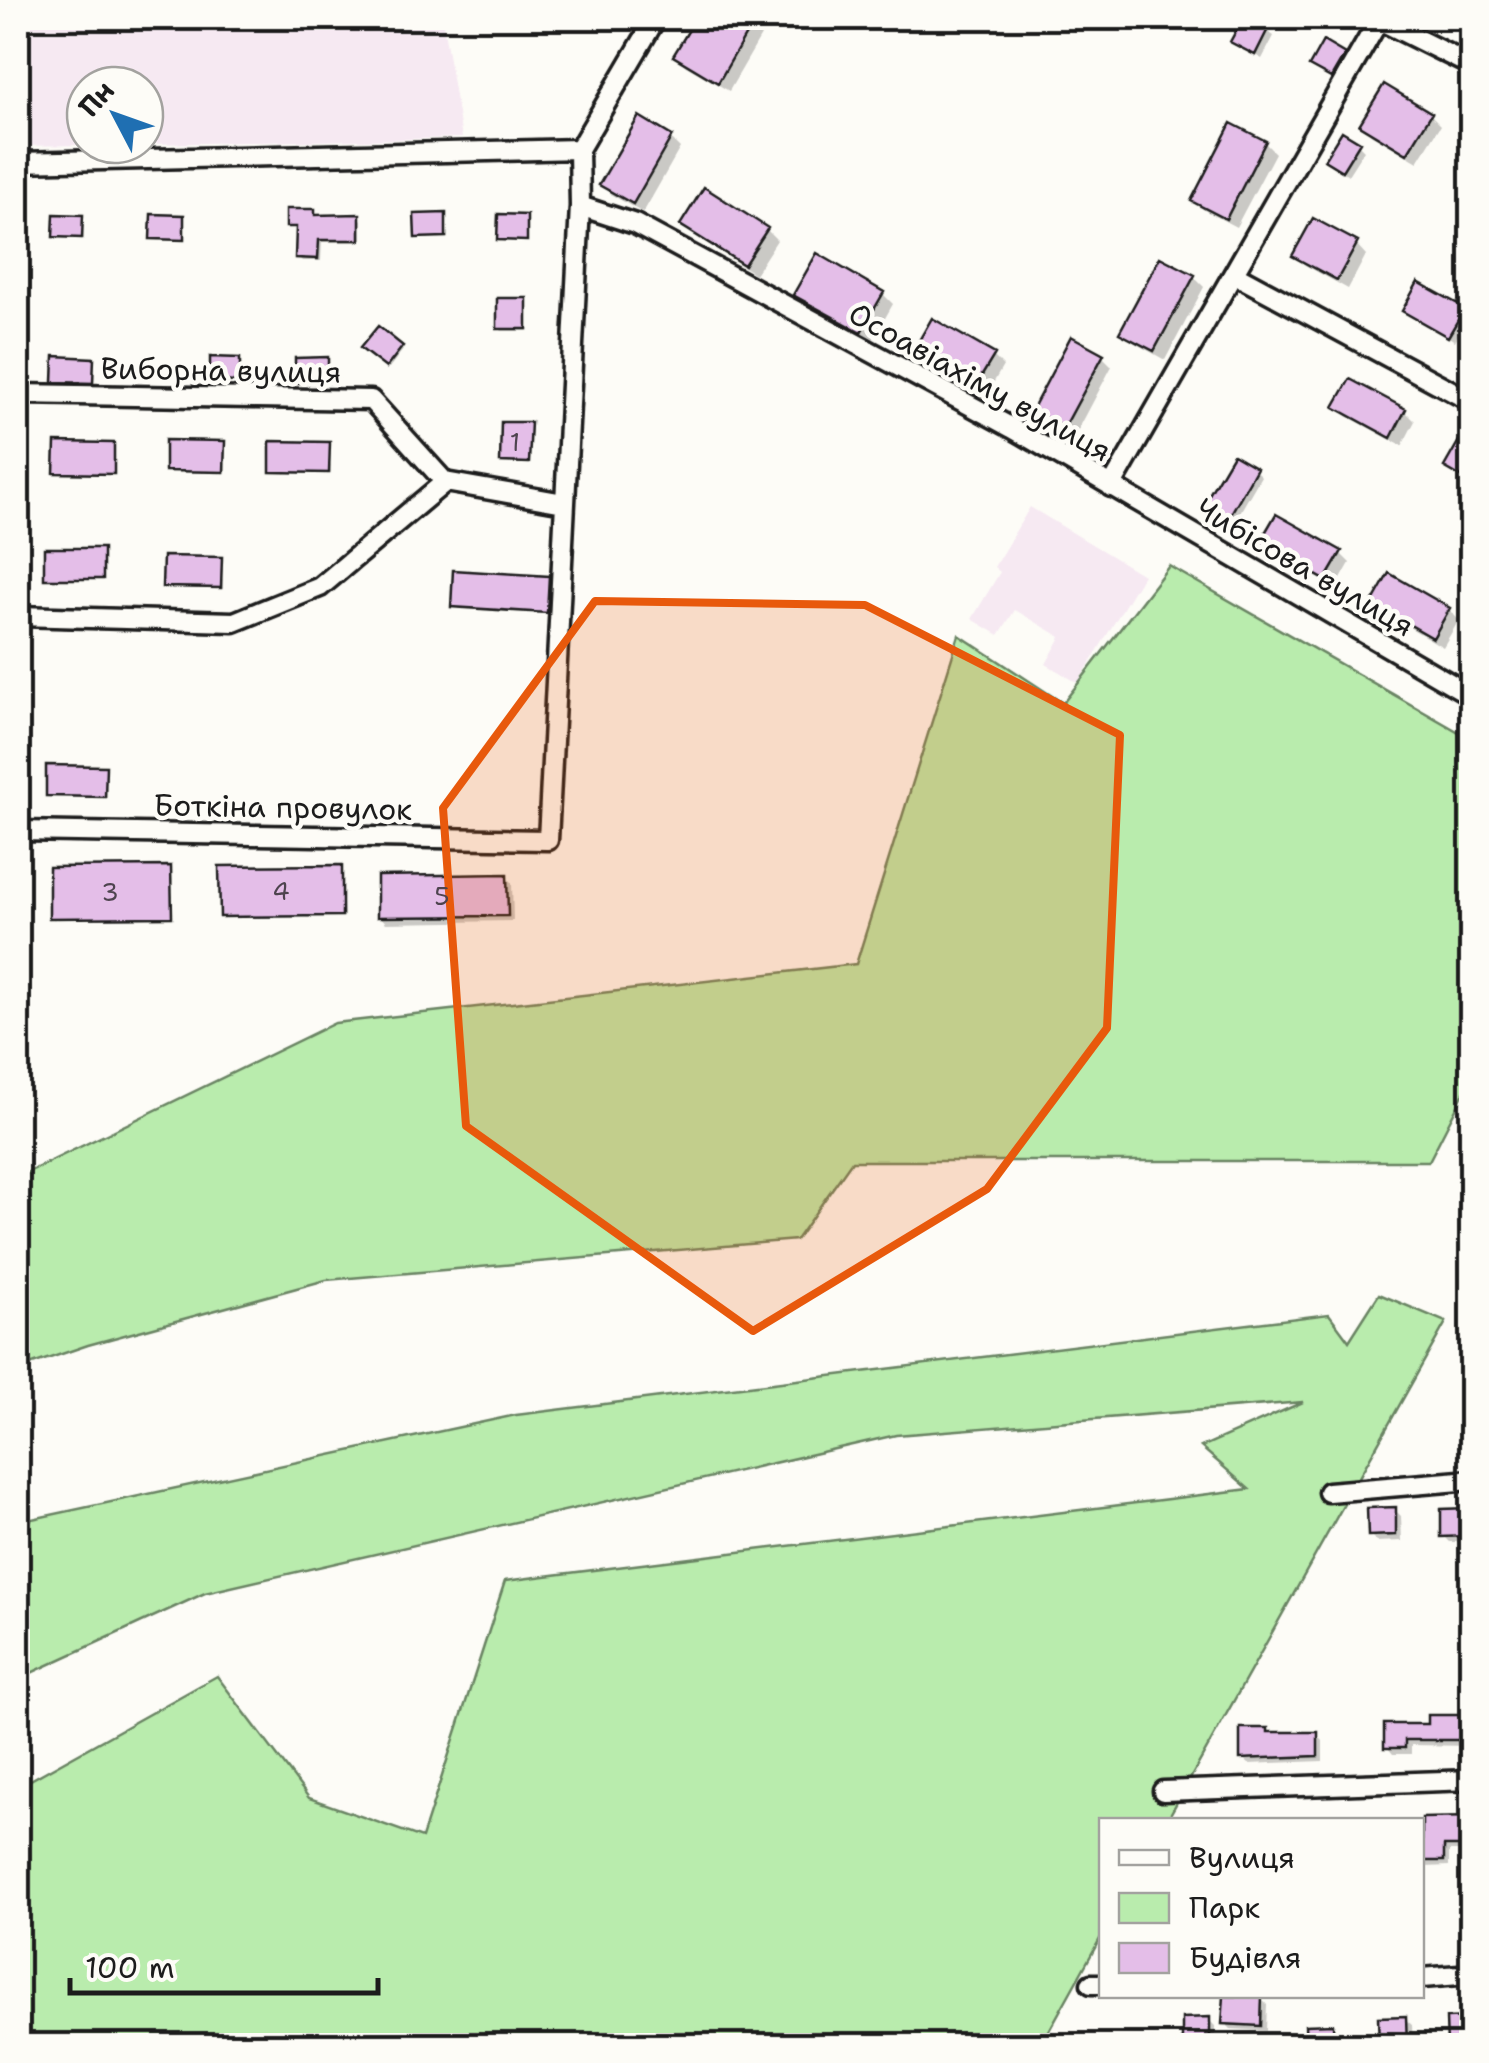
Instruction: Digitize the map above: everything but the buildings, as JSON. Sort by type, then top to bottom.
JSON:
[{"type":"street","points":[[18,616],[234,622],[320,587],[445,482],[564,503],[580,206],[579,149],[656,18]]},
{"type":"street","points":[[1377,19],[1472,66]]},
{"type":"street","name":"Осоавіахіму вулиця","points":[[580,206],[635,224],[1012,428],[1111,487],[1377,19]]},
{"type":"street","points":[[18,162],[579,149]]},
{"type":"street","points":[[1234,274],[1472,402]]},
{"type":"street","name":"Виборна вулиця","points":[[18,394],[371,400],[445,482]]},
{"type":"street","name":"Чибісова вулиця","points":[[1111,487],[1472,696]]},
{"type":"street","name":"Боткіна провулок","points":[[18,830],[548,840],[564,503]]},
{"type":"street","points":[[1328,1492],[1472,1480]]},
{"type":"street","points":[[1163,1791],[1472,1780]]},
{"type":"street","points":[[1424,1978],[1472,1974]]},
{"type":"highlighted area","points":[[595,601],[865,605],[1120,735],[1107,1028],[987,1189],[753,1331],[466,1126],[443,808]]},
{"type":"shaded area","points":[[18,18],[442,18],[462,138],[165,144],[165,65],[65,65],[65,145],[18,146]]},
{"type":"shaded area","points":[[1030,507],[1143,575],[1078,683],[1046,664],[1061,637],[1015,610],[999,635],[972,619],[1000,572],[994,567]]},
{"type":"green space","points":[[1169,566],[1471,739],[1471,1079],[1429,1161],[852,1161],[796,1240],[326,1280],[88,1345],[18,1369],[18,1177],[335,1023],[856,964],[959,635],[1063,703]]},
{"type":"green space","points":[[1379,1294],[1446,1322],[1168,1818],[1099,1818],[1099,1941],[1041,2045],[18,2045],[18,1787],[217,1676],[309,1798],[422,1838],[505,1581],[1249,1489],[1201,1447],[1303,1402],[896,1435],[205,1593],[18,1679],[18,1522],[516,1415],[1329,1314],[1349,1341]]}]
